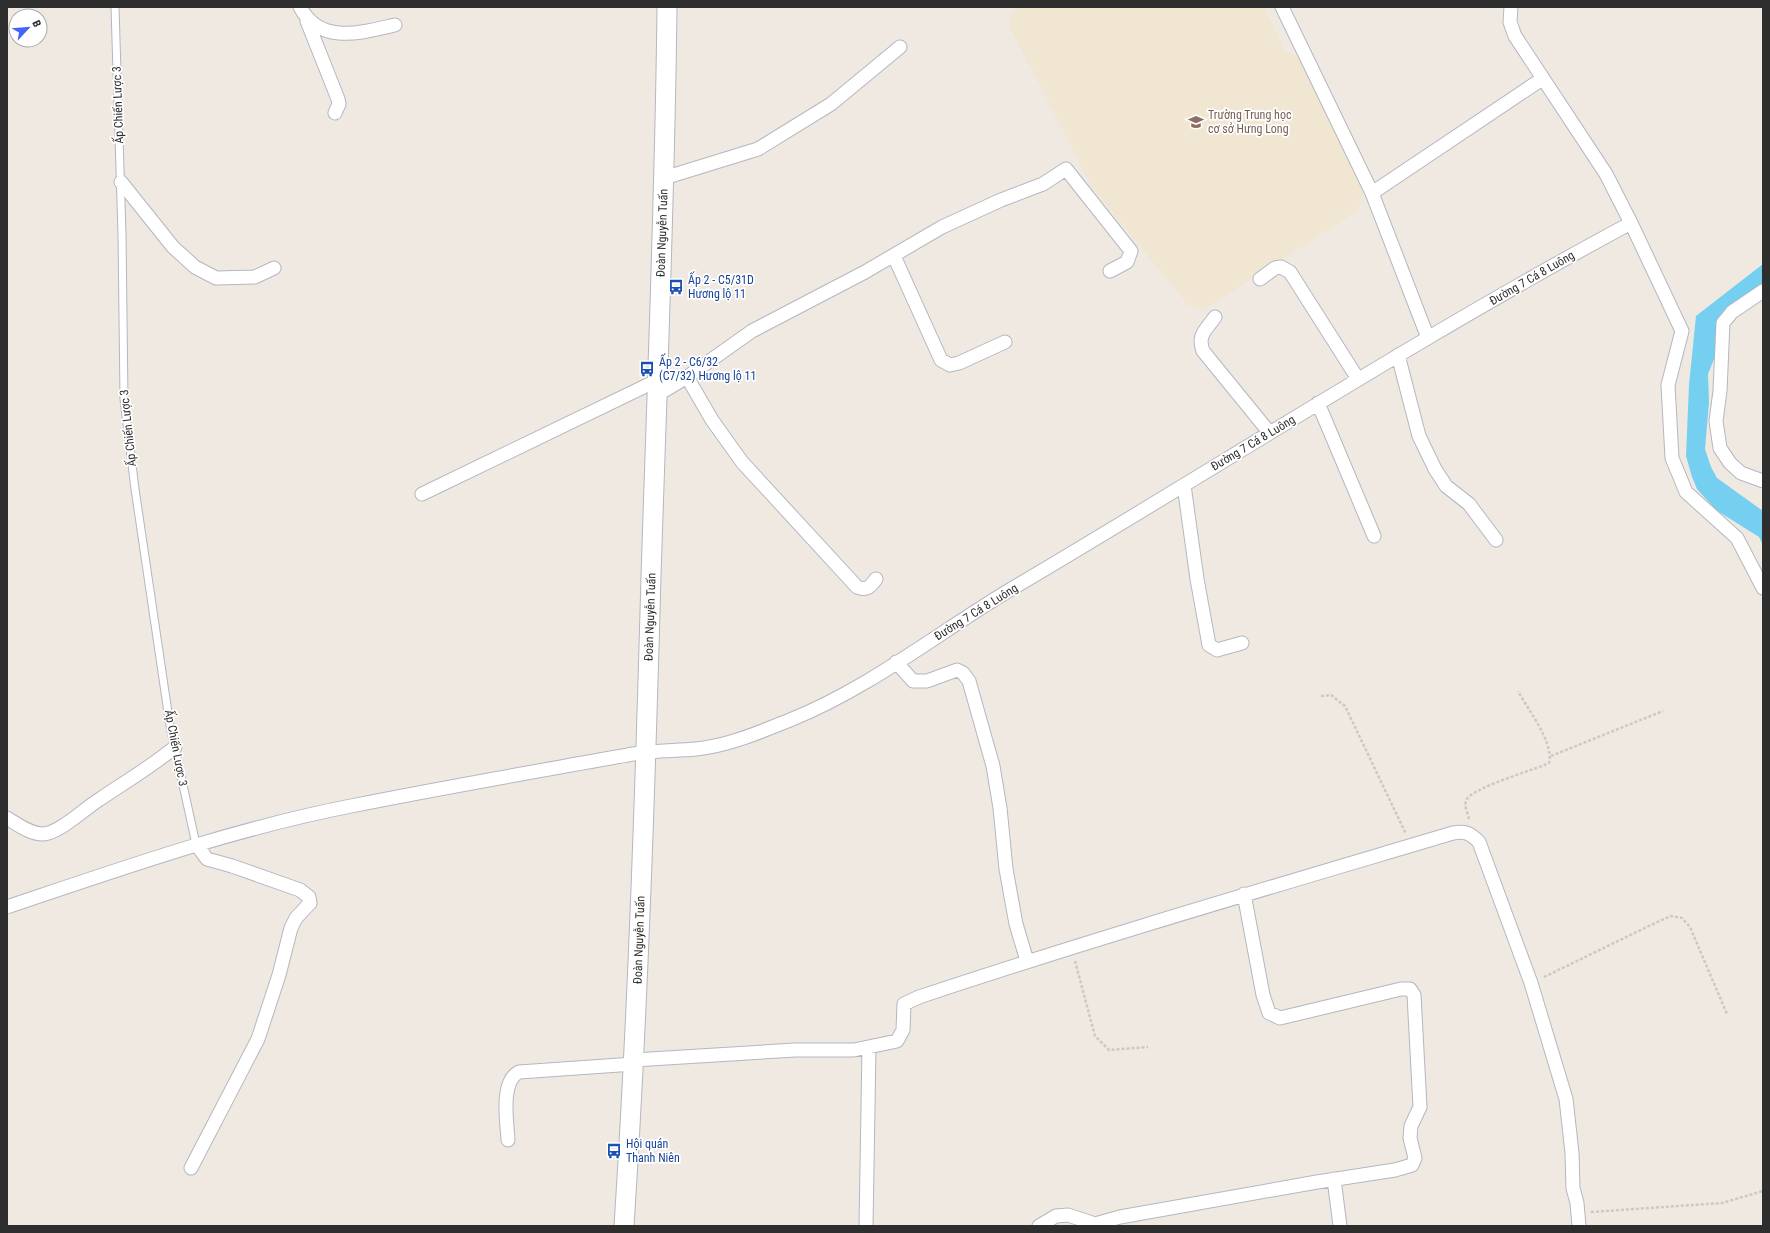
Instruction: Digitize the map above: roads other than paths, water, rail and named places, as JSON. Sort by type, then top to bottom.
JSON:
[{"type":"main road","name":"Đoàn Nguyễn Tuấn","points":[[624,1226],[634,1062],[646,751],[664,178],[667,7]]},
{"type":"street","points":[[1282,7],[1372,193],[1428,338]]},
{"type":"street","points":[[1511,7],[1510,22],[1515,36],[1606,174],[1682,331],[1668,385],[1672,458],[1686,492],[1737,538],[1763,588]]},
{"type":"street","points":[[302,11],[316,28],[342,34],[360,33],[395,25]]},
{"type":"street","points":[[302,11],[338,99],[339,104],[335,114]]},
{"type":"street","points":[[664,178],[758,149],[831,104],[900,47]]},
{"type":"street","points":[[1372,193],[1542,79]]},
{"type":"street","points":[[422,494],[657,388],[687,377],[752,331],[894,256],[942,227],[1001,200],[1043,184],[1066,169],[1131,251],[1127,262],[1110,271]]},
{"type":"street","points":[[120,182],[173,247],[195,268],[216,278],[255,277],[274,268]]},
{"type":"street","name":"Đường 7 Cá 8 Luông","points":[[7,907],[196,844],[346,807],[646,751],[700,749],[744,737],[797,717],[865,682],[990,602],[1124,523],[1269,432],[1398,355],[1549,267],[1631,223]]},
{"type":"street","points":[[894,256],[940,360],[950,365],[959,363],[1005,342]]},
{"type":"street","points":[[1260,279],[1275,268],[1281,267],[1290,272],[1358,379]]},
{"type":"street","points":[[1763,291],[1732,312],[1723,323],[1720,391],[1716,421],[1720,448],[1730,463],[1741,473],[1763,481]]},
{"type":"street","points":[[1215,317],[1202,334],[1200,343],[1203,351],[1269,432]]},
{"type":"street","points":[[1398,355],[1419,436],[1435,469],[1446,486],[1469,504],[1496,540]]},
{"type":"street","points":[[687,377],[712,420],[742,462],[857,587],[864,590],[868,589],[876,579]]},
{"type":"street","points":[[1318,403],[1374,536]]},
{"type":"street","points":[[1184,485],[1197,579],[1209,645],[1217,650],[1242,643]]},
{"type":"street","points":[[896,662],[913,681],[927,681],[957,670],[963,673],[968,681],[993,766],[1000,808],[1006,869],[1016,924],[1027,961]]},
{"type":"street","points":[[7,818],[30,831],[43,834],[58,828],[99,799],[152,765],[175,747]]},
{"type":"street","points":[[508,1140],[506,1099],[510,1079],[514,1074],[519,1072],[795,1050],[854,1050],[897,1041],[903,1030],[904,1004],[920,997],[1027,961],[1244,894],[1453,832],[1463,831],[1472,835],[1478,842],[1531,983],[1566,1099],[1572,1153],[1573,1188],[1579,1220]]},
{"type":"street","points":[[191,1168],[258,1039],[279,975],[290,928],[296,918],[310,903],[309,897],[300,890],[232,866],[207,859],[196,844]]},
{"type":"street","points":[[1039,1226],[1056,1216],[1068,1215],[1095,1224],[1120,1217],[1334,1179],[1395,1170],[1412,1165],[1415,1158],[1410,1138],[1411,1126],[1420,1106],[1414,995],[1410,989],[1401,989],[1280,1018],[1269,1013],[1262,995],[1244,894]]},
{"type":"street","points":[[866,1226],[869,1047]]},
{"type":"street","points":[[1334,1179],[1340,1226]]},
{"type":"lane","name":"Ấp Chiến Lược 3","points":[[115,7],[124,398],[138,511],[175,747],[196,844]]},
{"type":"water","points":[[1763,264],[1763,287],[1735,307],[1708,374],[1709,402],[1705,449],[1711,467],[1717,478],[1763,511],[1763,545],[1759,537],[1716,510],[1697,489],[1686,456],[1689,385],[1696,316]]},
{"type":"place","name":"Trường Trung học cơ sở Hưng Long","points":[[1196,122]]},
{"type":"place","name":"Ấp 2 - C5/31D Hương lộ 11","points":[[676,287]]},
{"type":"place","name":"Ấp 2 - C6/32 (C7/32) Hương lộ 11","points":[[647,369]]},
{"type":"place","name":"Hội quán Thanh Niên","points":[[614,1151]]}]
